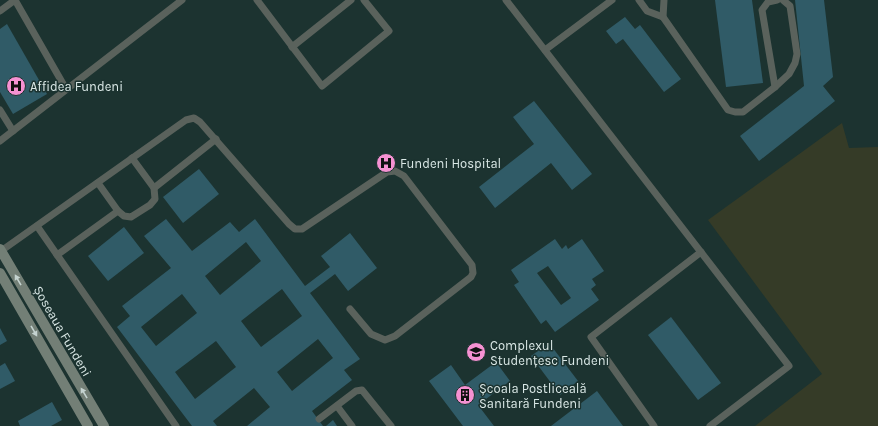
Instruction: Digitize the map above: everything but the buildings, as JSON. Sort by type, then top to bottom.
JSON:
[{"type":"main road","name":"Șoseaua Fundeni","points":[[1,250],[104,426]]},
{"type":"main road","name":"Șoseaua Fundeni","points":[[0,273],[88,426]]},
{"type":"lane","points":[[0,11],[15,0],[66,89]]},
{"type":"lane","points":[[0,141],[182,0]]},
{"type":"lane","points":[[258,0],[322,86],[390,31],[364,0]]},
{"type":"lane","points":[[292,47],[351,0]]},
{"type":"lane","points":[[506,0],[789,366],[710,426]]},
{"type":"lane","points":[[545,50],[612,0]]},
{"type":"lane","points":[[639,0],[647,11],[663,16],[728,110],[735,112],[743,112],[776,87],[789,74],[795,63],[797,54],[790,6],[783,0]]},
{"type":"lane","points":[[663,16],[664,0]]},
{"type":"lane","points":[[776,87],[762,10],[768,2],[777,0]]},
{"type":"lane","points":[[0,110],[13,131]]},
{"type":"lane","points":[[1,250],[186,120],[194,118],[200,122],[216,139],[289,224],[295,229],[302,229],[387,172],[395,171],[404,176],[472,265],[473,273],[470,277],[395,336],[385,340],[371,334],[350,309]]},
{"type":"lane","points":[[154,188],[216,139]]},
{"type":"lane","points":[[98,183],[118,211],[124,216],[131,217],[150,205],[155,199],[154,188],[132,158]]},
{"type":"lane","points":[[57,254],[118,211]]},
{"type":"lane","points":[[37,226],[176,426]]},
{"type":"lane","points":[[654,426],[591,338],[701,252]]},
{"type":"lane","points":[[318,419],[356,391],[362,390],[391,426]]},
{"type":"lane","points":[[337,406],[352,426]]},
{"type":"green space","points":[[842,123],[849,148],[878,147],[878,426],[755,426],[822,374],[708,220]]},
{"type":"place","name":"Affidea Fundeni","points":[[16,86]]},
{"type":"place","name":"Fundeni Hospital","points":[[386,163]]},
{"type":"place","name":"Complexul Studențesc Fundeni","points":[[476,352]]},
{"type":"place","name":"Școala Postliceală Sanitară Fundeni","points":[[465,395]]}]
